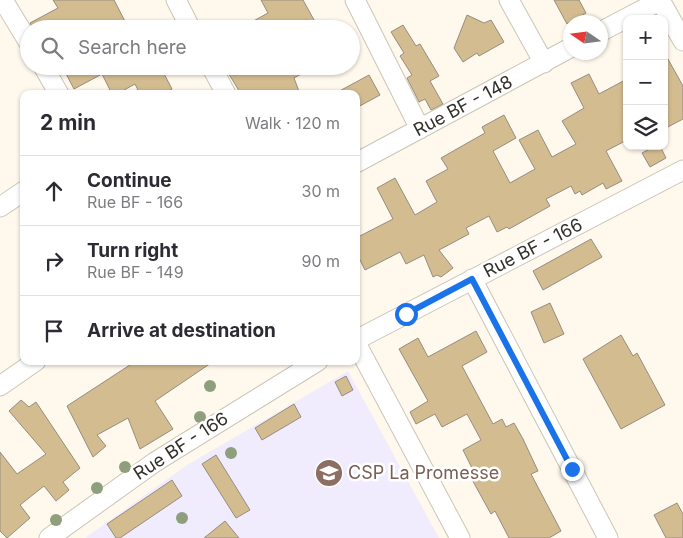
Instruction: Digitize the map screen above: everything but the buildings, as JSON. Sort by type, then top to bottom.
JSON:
[{"type":"street","points":[[4,0],[20,28]]},
{"type":"street","points":[[176,0],[186,20]]},
{"type":"street","points":[[355,0],[420,129]]},
{"type":"street","points":[[509,0],[544,63]]},
{"type":"street","points":[[608,28],[661,0],[683,41]]},
{"type":"street","name":"Rue BF - 148","points":[[360,161],[563,52]]},
{"type":"street","points":[[48,75],[57,90]]},
{"type":"street","points":[[216,75],[224,90]]},
{"type":"street","name":"Rue BF - 166","points":[[360,338],[683,170]]},
{"type":"street","points":[[0,207],[20,194]]},
{"type":"street","points":[[472,279],[608,538]]},
{"type":"street","points":[[360,351],[460,538]]},
{"type":"street","points":[[0,386],[30,365]]},
{"type":"street","name":"Rue BF - 166","points":[[49,538],[155,462],[312,365]]},
{"type":"shaded area","points":[[348,371],[439,538],[85,538],[187,465]]},
{"type":"place","name":"CSP La Promesse","points":[[329,473]]},
{"type":"route","points":[[406,314],[472,279],[572,469]]}]
